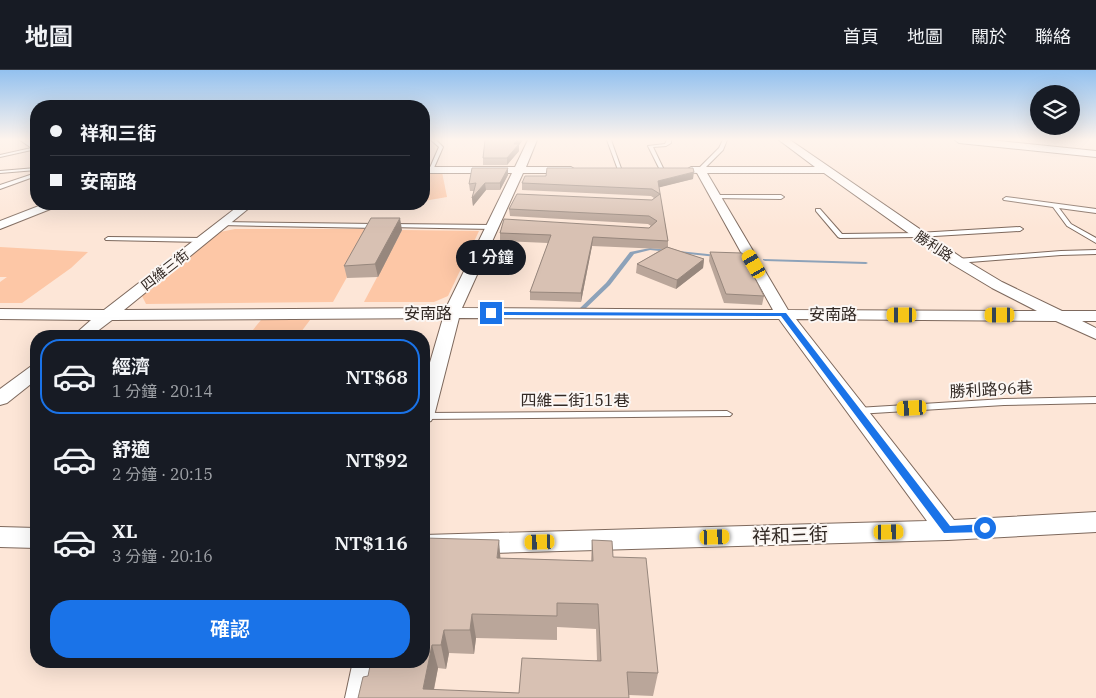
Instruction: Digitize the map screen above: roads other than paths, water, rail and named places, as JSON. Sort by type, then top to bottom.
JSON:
[{"type":"street","points":[[430,170],[584,170]]},
{"type":"street","points":[[667,170],[825,170]]},
{"type":"street","points":[[700,170],[784,314],[948,530]]},
{"type":"street","name":"勝利路","points":[[825,170],[918,236],[996,285],[1096,334]]},
{"type":"street","points":[[430,394],[452,313],[513,195],[520,171]]},
{"type":"street","points":[[0,226],[39,210]]},
{"type":"street","name":"四維三街","points":[[89,330],[240,210]]},
{"type":"street","name":"安南路","points":[[0,314],[452,313],[1096,316]]},
{"type":"street","points":[[0,399],[30,376]]},
{"type":"street","name":"祥和三街","points":[[430,545],[948,530],[1096,522]]},
{"type":"street","points":[[0,537],[30,537]]},
{"type":"street","points":[[360,698],[366,668]]},
{"type":"lane","points":[[0,172],[30,170]]},
{"type":"lane","points":[[0,187],[30,176]]},
{"type":"lane","points":[[716,198],[781,198]]},
{"type":"lane","points":[[1006,199],[1096,211]]},
{"type":"lane","points":[[1054,205],[1069,225],[1096,241]]},
{"type":"lane","points":[[818,210],[840,236],[918,236],[1020,229]]},
{"type":"lane","points":[[222,224],[498,223]]},
{"type":"lane","points":[[108,239],[203,240]]},
{"type":"lane","points":[[957,261],[1096,252]]},
{"type":"lane","name":"勝利路96巷","points":[[857,411],[1004,402],[1096,400]]},
{"type":"lane","name":"四維二街151巷","points":[[430,416],[727,414]]},
{"type":"waterway","points":[[581,310],[608,284],[632,253],[650,249],[717,256]]},
{"type":"waterway","points":[[765,260],[866,263]]}]
